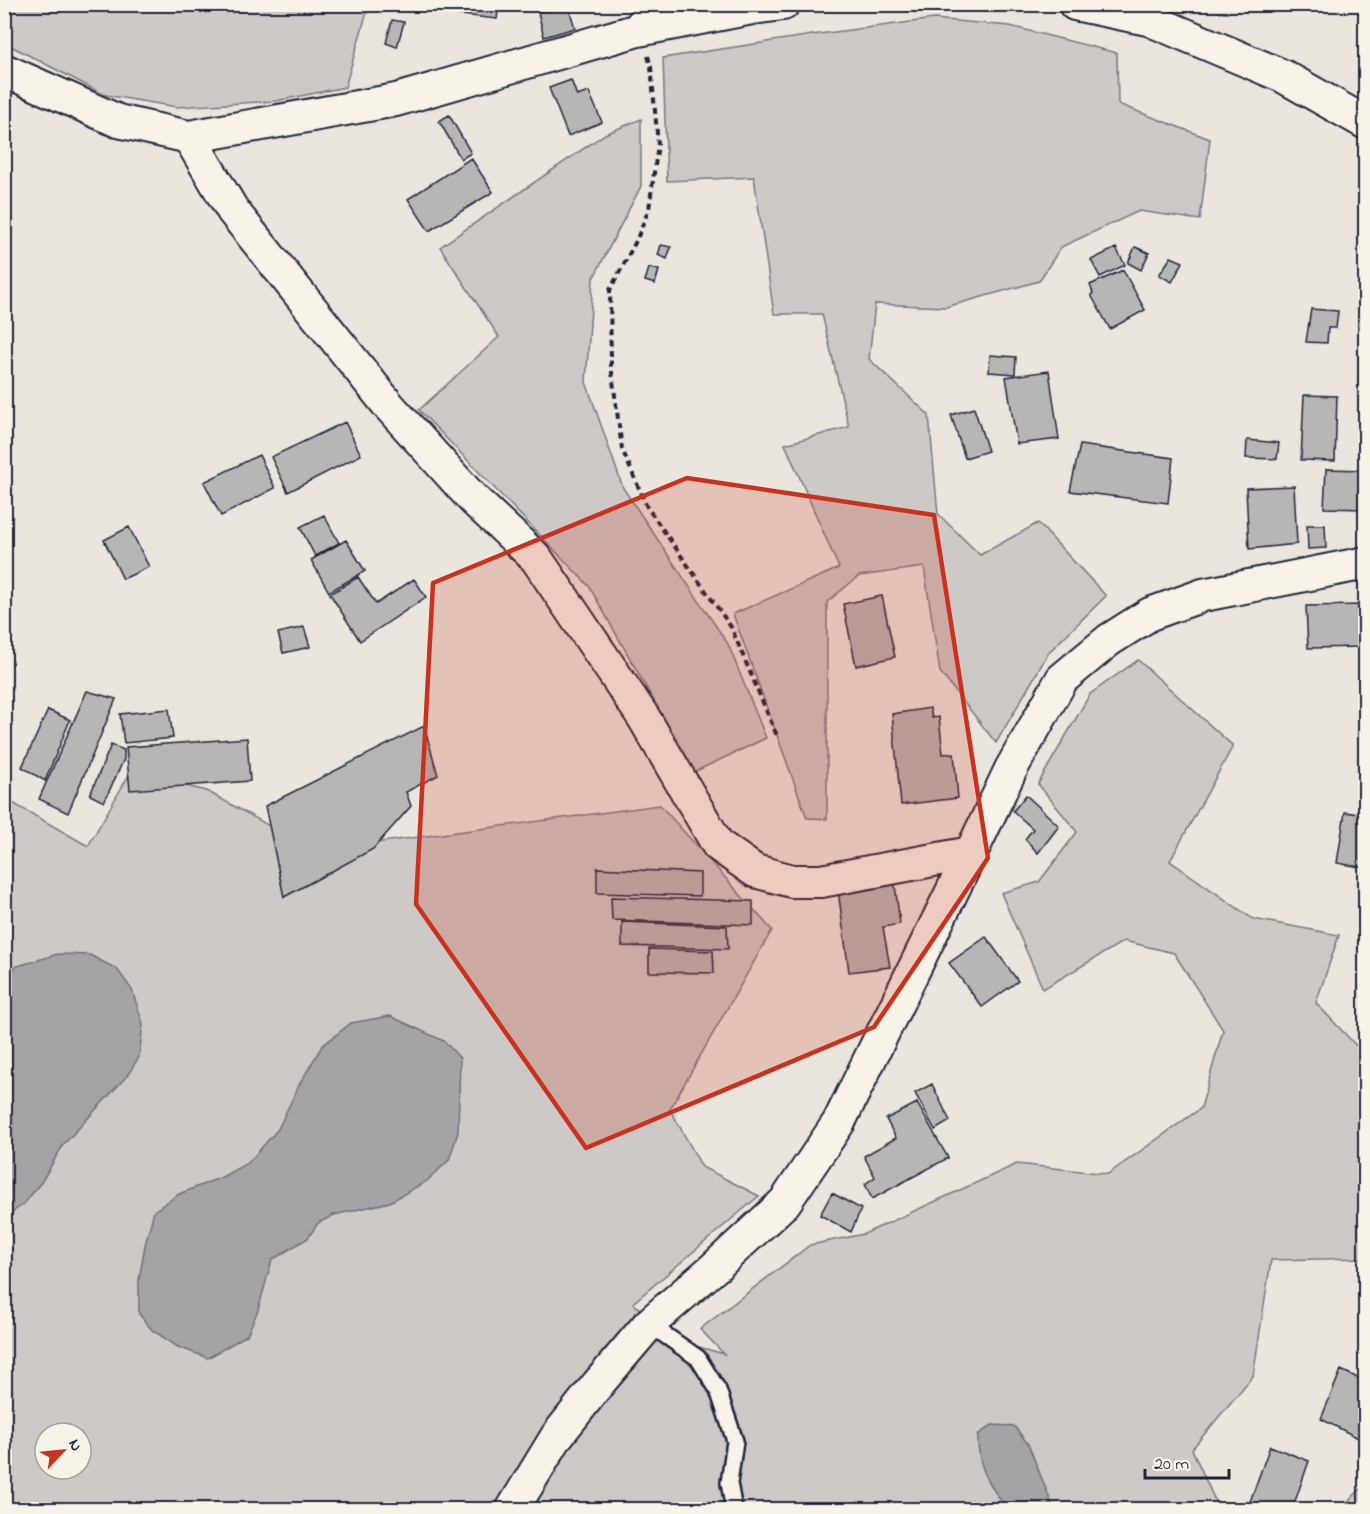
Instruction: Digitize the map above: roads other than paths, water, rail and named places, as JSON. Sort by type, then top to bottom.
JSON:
[{"type":"street","points":[[639,30],[657,4]]},
{"type":"street","points":[[4,70],[118,122],[189,137],[396,100],[639,30],[783,4]]},
{"type":"street","points":[[1075,4],[1148,19],[1283,76],[1365,123]]},
{"type":"street","points":[[189,137],[233,211],[389,406],[473,499],[536,558],[644,718],[718,845],[756,871],[792,881],[821,881],[971,853]]},
{"type":"street","points":[[512,1509],[557,1436],[649,1324],[716,1267],[785,1202],[838,1122],[1011,769],[1062,679],[1109,640],[1150,614],[1203,595],[1365,563]]},
{"type":"lane","points":[[649,1324],[698,1358],[718,1390],[735,1441],[729,1483],[734,1509]]}]
